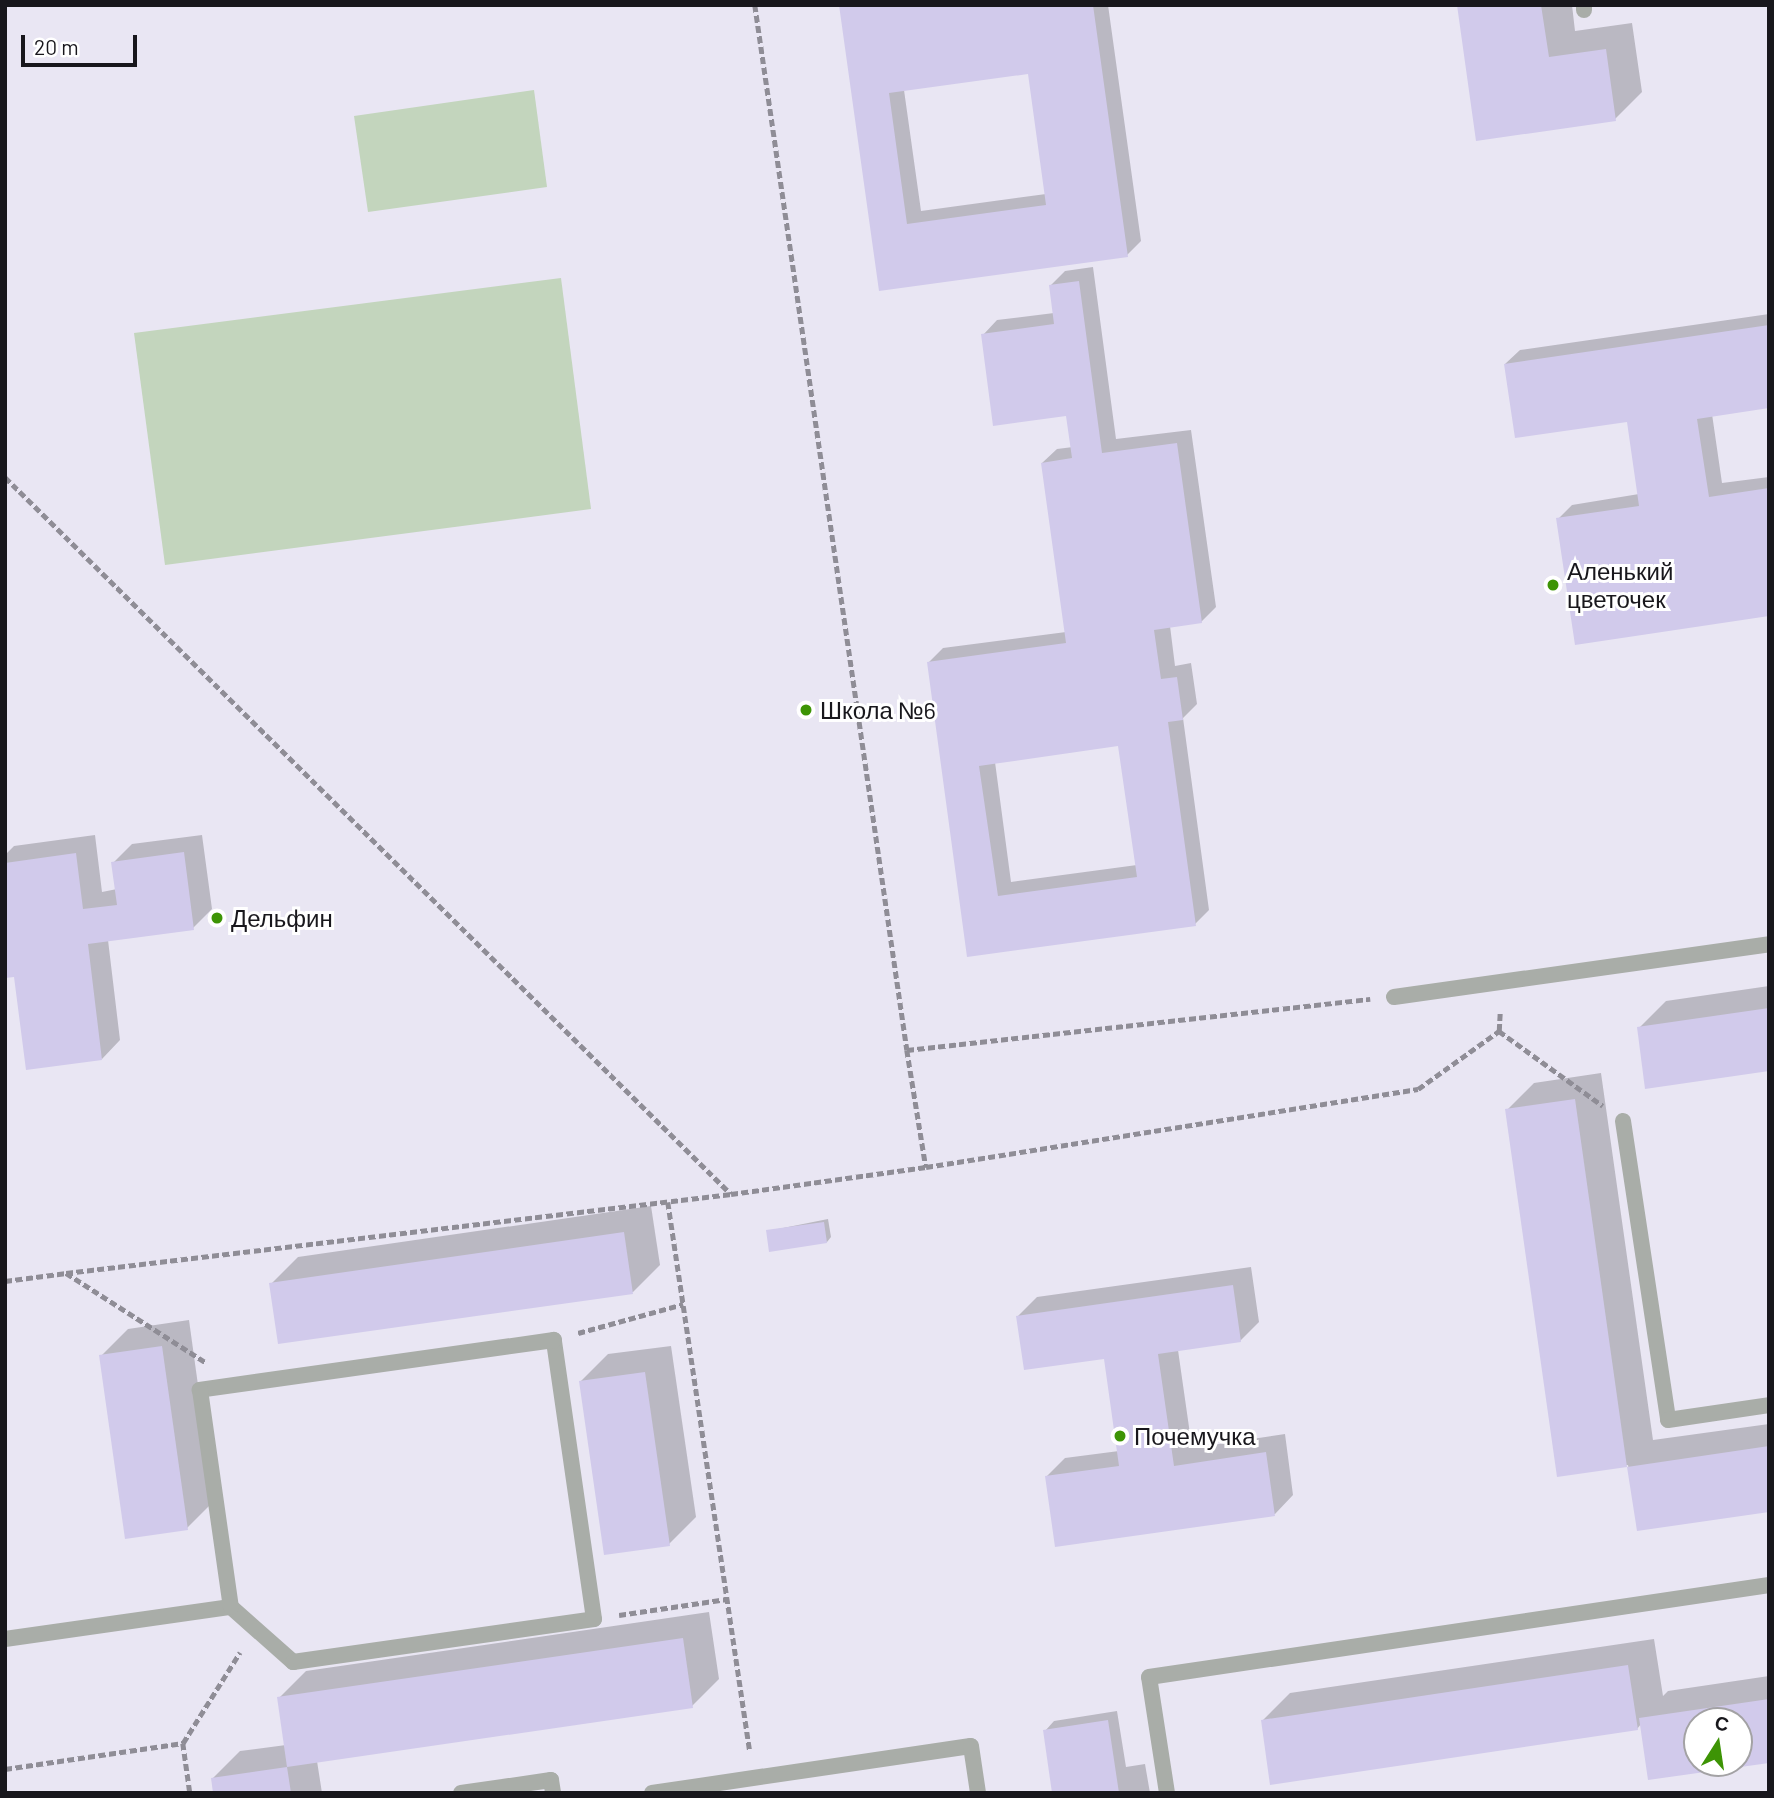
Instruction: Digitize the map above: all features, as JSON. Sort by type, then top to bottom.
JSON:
[{"type":"lane","points":[[1394,997],[1769,944]]},
{"type":"lane","points":[[1623,1121],[1668,1420],[1769,1405]]},
{"type":"lane","points":[[554,1340],[594,1619],[293,1661],[231,1607],[200,1390],[554,1340]]},
{"type":"lane","points":[[1167,1793],[1149,1677],[1769,1585]]},
{"type":"lane","points":[[5,1639],[231,1607]]},
{"type":"lane","points":[[652,1793],[971,1746],[978,1793]]},
{"type":"lane","points":[[461,1793],[551,1780],[553,1793]]},
{"type":"path","points":[[755,5],[926,1167]]},
{"type":"path","points":[[5,477],[731,1194]]},
{"type":"path","points":[[5,1281],[731,1194],[926,1167],[1418,1089],[1499,1031],[1503,981]]},
{"type":"path","points":[[907,1050],[1263,1007],[1394,997]]},
{"type":"path","points":[[1499,1031],[1623,1121]]},
{"type":"path","points":[[668,1202],[754,1778]]},
{"type":"path","points":[[66,1273],[241,1385]]},
{"type":"path","points":[[554,1340],[683,1304]]},
{"type":"path","points":[[594,1619],[727,1599]]},
{"type":"path","points":[[190,1793],[183,1743],[255,1628]]},
{"type":"path","points":[[5,1769],[183,1743]]},
{"type":"green space","points":[[534,90],[547,187],[368,212],[354,116]]},
{"type":"green space","points":[[561,278],[591,509],[165,565],[134,333]]},
{"type":"building","points":[[839,5],[1093,5],[1128,257],[879,291]],"holes":[[[1028,74],[1046,205],[907,224],[889,93]]]},
{"type":"building","points":[[1457,5],[1541,5],[1549,57],[1606,49],[1616,121],[1476,141]]},
{"type":"building","points":[[1079,281],[1102,453],[1177,443],[1202,623],[1154,630],[1161,679],[1177,677],[1183,720],[1168,722],[1196,926],[967,957],[927,662],[1066,643],[1041,463],[1072,458],[1066,416],[993,426],[981,334],[1054,324],[1049,285]],"holes":[[[1118,746],[1137,877],[998,896],[979,766]]]},
{"type":"building","points":[[1769,325],[1769,408],[1697,419],[1709,497],[1769,488],[1769,616],[1575,645],[1556,518],[1639,506],[1627,422],[1515,438],[1504,364]]},
{"type":"building","points":[[184,852],[194,930],[88,944],[102,1060],[26,1070],[14,977],[5,978],[5,863],[76,853],[83,909],[117,905],[111,862]]},
{"type":"building","points":[[1769,1008],[1769,1071],[1645,1089],[1637,1027]]},
{"type":"building","points":[[1575,1099],[1627,1467],[1557,1477],[1505,1109]]},
{"type":"building","points":[[824,1222],[827,1243],[769,1252],[766,1230]]},
{"type":"building","points":[[624,1232],[633,1294],[278,1344],[269,1283]]},
{"type":"building","points":[[1233,1285],[1241,1342],[1158,1354],[1174,1466],[1266,1452],[1275,1516],[1055,1547],[1045,1476],[1119,1466],[1104,1359],[1024,1370],[1016,1316]]},
{"type":"building","points":[[162,1346],[188,1530],[125,1539],[99,1355]]},
{"type":"building","points":[[645,1372],[670,1546],[604,1555],[579,1381]]},
{"type":"building","points":[[1769,1446],[1769,1512],[1637,1531],[1627,1467]]},
{"type":"building","points":[[683,1638],[693,1708],[287,1767],[277,1697]]},
{"type":"building","points":[[1628,1665],[1638,1730],[1270,1785],[1261,1720]]},
{"type":"building","points":[[1769,1699],[1769,1763],[1753,1765],[1753,1707],[1714,1707]]},
{"type":"building","points":[[1683,1712],[1683,1775],[1648,1780],[1639,1718]]},
{"type":"building","points":[[1108,1720],[1119,1793],[1052,1793],[1043,1730]]},
{"type":"building","points":[[287,1767],[291,1793],[213,1793],[211,1778]]},
{"type":"place","name":"Аленький цветочек","points":[[1553,585]]},
{"type":"place","name":"Школа №6","points":[[806,710]]},
{"type":"place","name":"Дельфин","points":[[217,918]]},
{"type":"place","name":"Почемучка","points":[[1120,1436]]}]
